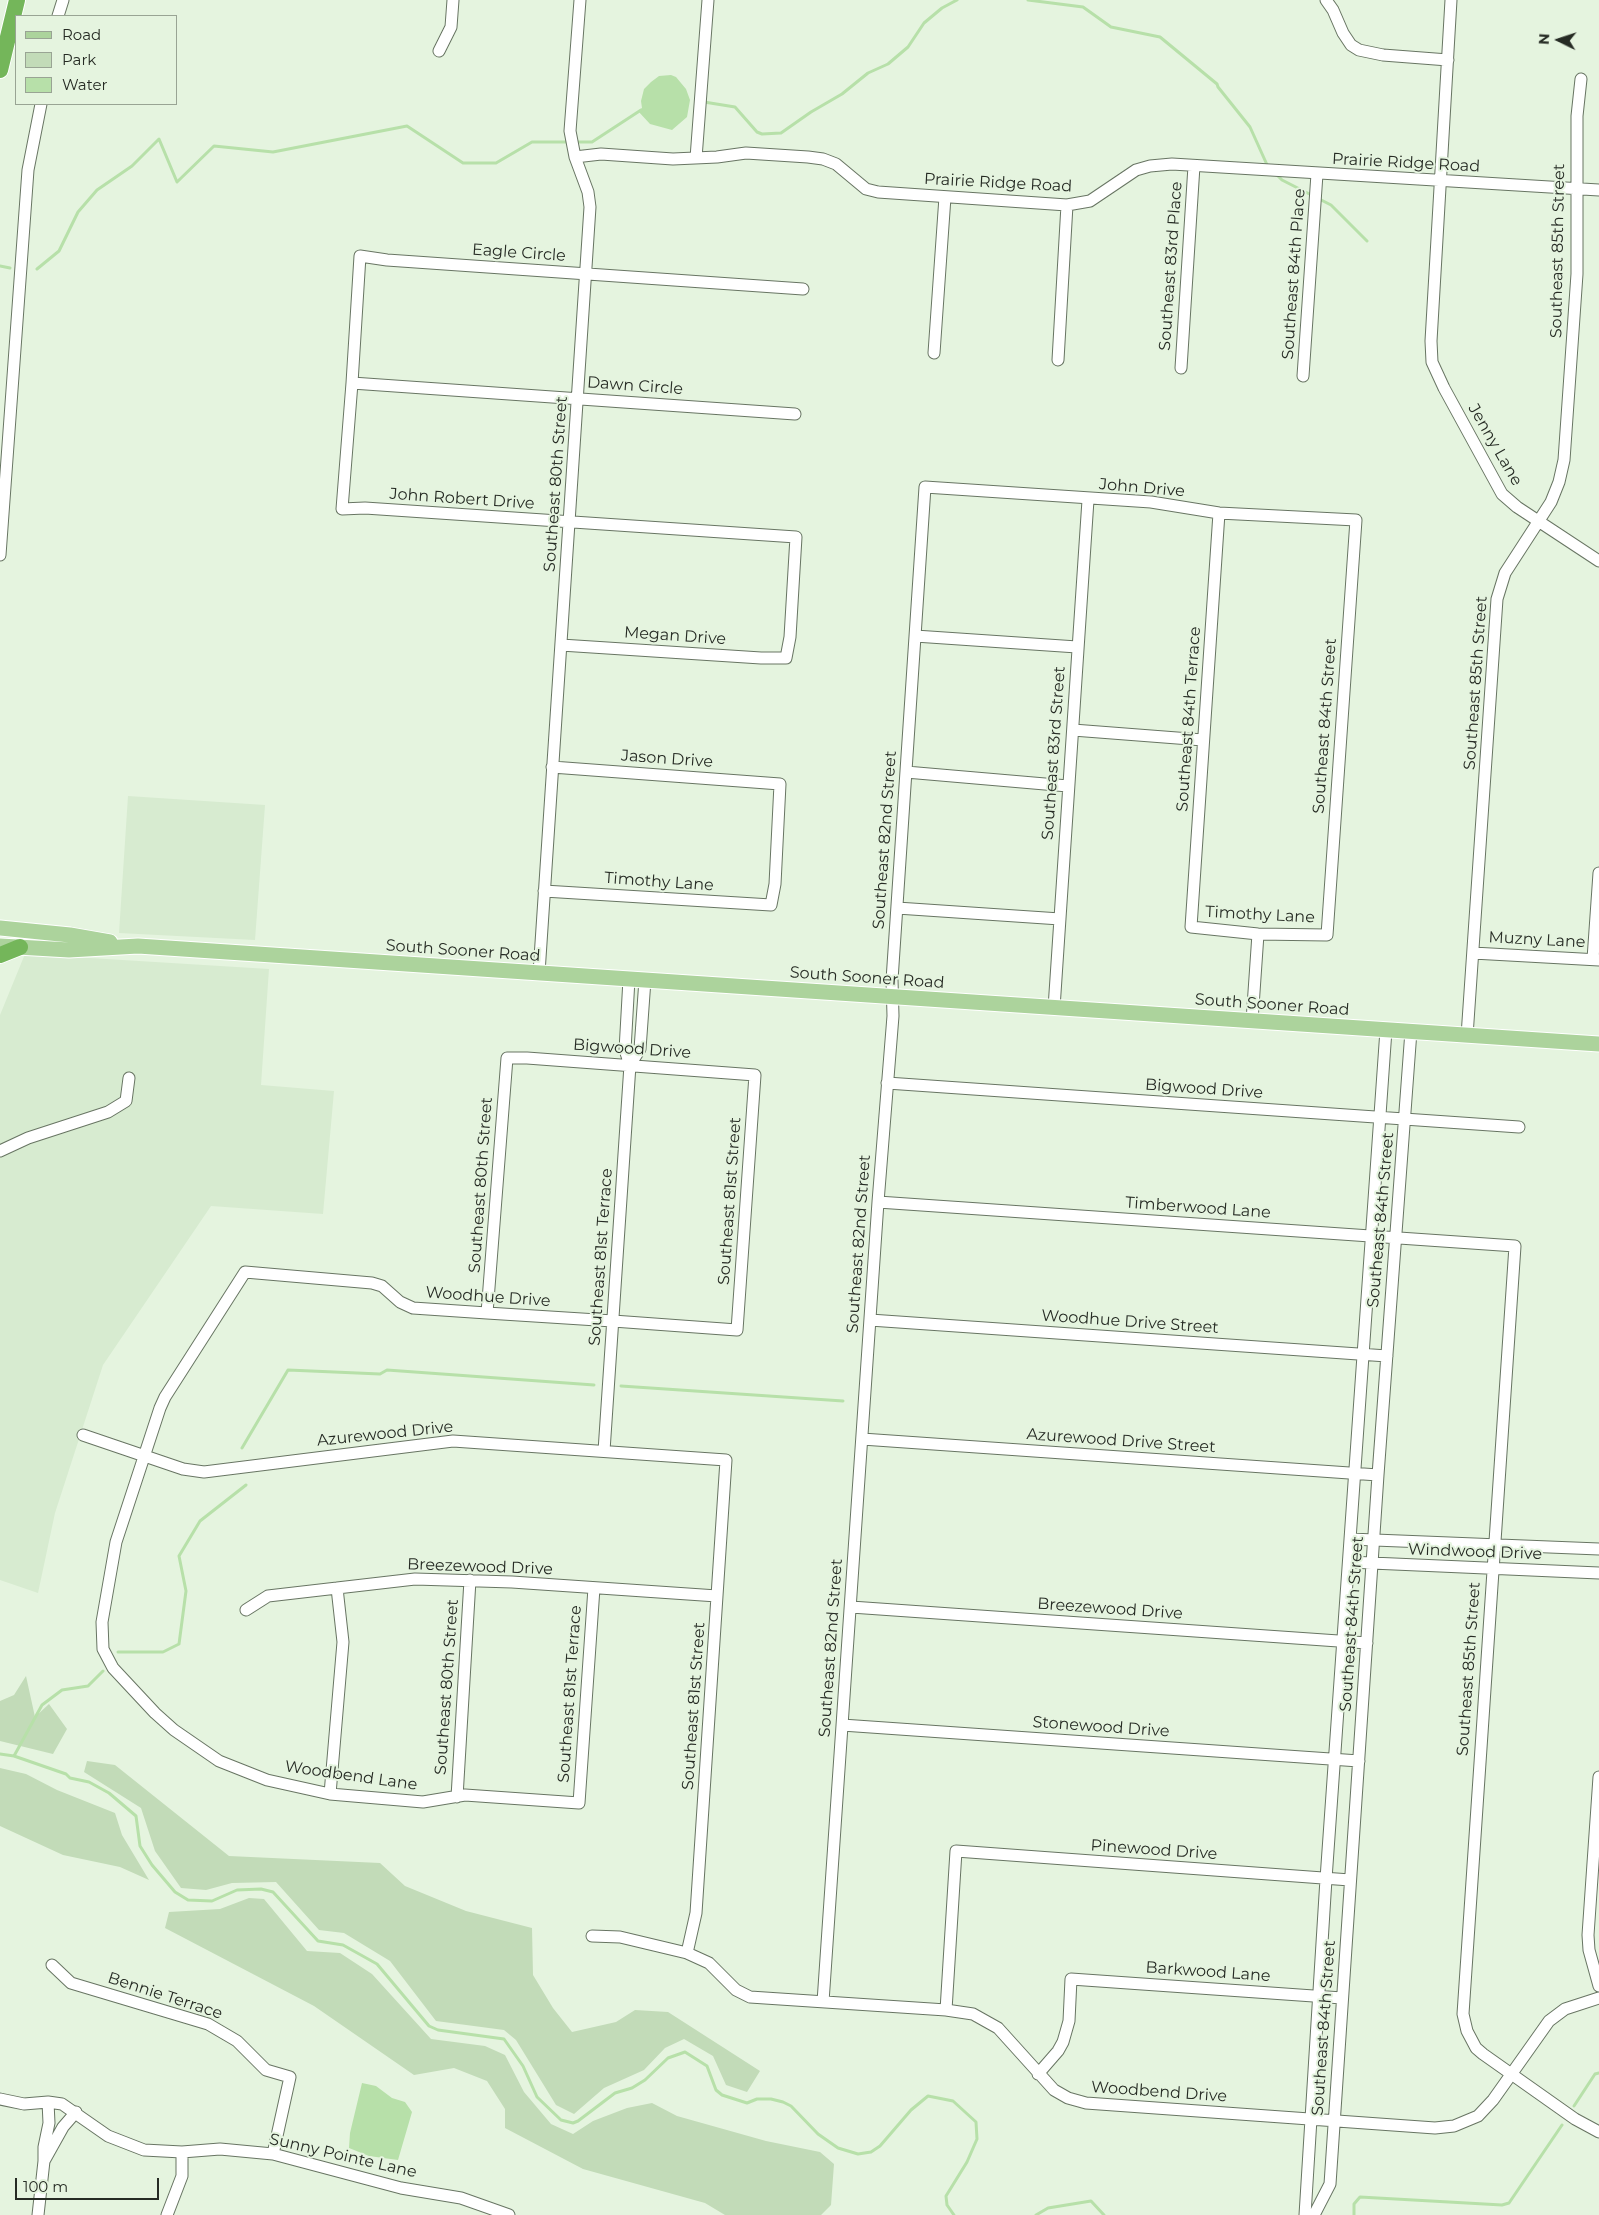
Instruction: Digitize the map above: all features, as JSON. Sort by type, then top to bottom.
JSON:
[{"type":"highway","points":[[0,70],[17,0]]},
{"type":"highway","points":[[0,956],[20,947]]},
{"type":"main road","name":"South Sooner Road","points":[[0,928],[70,935],[134,946],[1599,1044]]},
{"type":"main road","name":"South Sooner Road","points":[[0,946],[69,950],[134,946]]},
{"type":"street","points":[[58,15],[63,0]]},
{"type":"street","points":[[439,51],[452,26],[453,0]]},
{"type":"street","name":"Southeast 80th Street","points":[[539,974],[590,207],[585,182],[574,153],[570,131],[580,0]]},
{"type":"street","points":[[696,158],[708,0]]},
{"type":"street","points":[[1326,0],[1333,10],[1343,33],[1351,45],[1359,50],[1383,55],[1448,60]]},
{"type":"street","points":[[1439,181],[1451,0]]},
{"type":"street","name":"Southeast 85th Street","points":[[1467,1036],[1496,599],[1506,573],[1550,502],[1559,482],[1564,460],[1577,274],[1577,116],[1581,79]]},
{"type":"street","points":[[0,555],[28,170],[41,105]]},
{"type":"street","name":"Prairie Ridge Road","points":[[574,153],[674,159],[746,153],[808,157],[823,159],[836,164],[866,189],[878,192],[1067,205],[1080,204],[1095,198],[1136,170],[1172,164],[1599,190]]},
{"type":"street","name":"Southeast 83rd Place","points":[[1180,368],[1194,166]]},
{"type":"street","name":"Southeast 84th Place","points":[[1303,376],[1317,174]]},
{"type":"street","name":"Jenny Lane","points":[[1439,181],[1431,341],[1432,362],[1444,388],[1502,494],[1538,522],[1599,561]]},
{"type":"street","points":[[934,352],[945,196]]},
{"type":"street","points":[[1058,360],[1067,205]]},
{"type":"street","name":"Eagle Circle","points":[[352,383],[360,256],[397,261],[803,289]]},
{"type":"street","name":"Dawn Circle","points":[[352,383],[795,414]]},
{"type":"street","name":"John Robert Drive","points":[[352,383],[342,509],[364,508],[796,537],[790,637],[786,658]]},
{"type":"street","name":"John Drive","points":[[925,487],[1088,500],[1151,502],[1219,513],[1356,520]]},
{"type":"street","name":"Southeast 82nd Street","points":[[824,2002],[878,1202],[893,1016],[897,908],[925,487]]},
{"type":"street","name":"Southeast 83rd Street","points":[[1054,1008],[1088,500]]},
{"type":"street","name":"Southeast 84th Terrace","points":[[1191,927],[1219,513]]},
{"type":"street","name":"Southeast 84th Street","points":[[1327,935],[1356,520]]},
{"type":"street","points":[[915,636],[1077,647]]},
{"type":"street","name":"Megan Drive","points":[[561,645],[786,658]]},
{"type":"street","points":[[1073,730],[1203,740]]},
{"type":"street","name":"Jason Drive","points":[[552,767],[780,784],[775,884],[771,904]]},
{"type":"street","points":[[906,772],[1068,786]]},
{"type":"street","points":[[1596,960],[1599,873]]},
{"type":"street","name":"Timothy Lane","points":[[544,891],[771,904]]},
{"type":"street","points":[[897,908],[1060,919]]},
{"type":"street","name":"Timothy Lane","points":[[1191,927],[1258,934],[1327,935]]},
{"type":"street","points":[[1252,1021],[1258,934]]},
{"type":"street","name":"Muzny Lane","points":[[1473,954],[1596,960]]},
{"type":"street","name":"Southeast 81st Terrace","points":[[604,1451],[630,1065],[626,1050],[629,979]]},
{"type":"street","name":"Southeast 81st Terrace","points":[[630,1065],[640,1049],[645,980]]},
{"type":"street","name":"Southeast 84th Street","points":[[1305,2215],[1318,1996],[1386,1030]]},
{"type":"street","name":"Southeast 84th Street","points":[[1314,2215],[1330,2184],[1386,1356],[1397,1238],[1411,1031]]},
{"type":"street","name":"Southeast 80th Street","points":[[487,1313],[507,1058]]},
{"type":"street","name":"Bigwood Drive","points":[[507,1058],[755,1075]]},
{"type":"street","name":"Southeast 81st Street","points":[[737,1330],[755,1075]]},
{"type":"street","points":[[0,1151],[28,1138],[108,1112],[126,1101],[129,1078]]},
{"type":"street","name":"Bigwood Drive","points":[[887,1083],[1519,1127]]},
{"type":"street","name":"Timberwood Lane","points":[[878,1202],[1515,1246]]},
{"type":"street","name":"Southeast 85th Street","points":[[1515,1246],[1463,2014],[1467,2031],[1476,2048],[1575,2119],[1599,2132]]},
{"type":"street","name":"Woodhue Drive","points":[[245,1272],[372,1283],[382,1286],[400,1302],[413,1308],[737,1330]]},
{"type":"street","name":"Woodbend Lane","points":[[245,1272],[164,1397],[144,1456],[116,1542],[102,1622],[103,1649],[113,1668],[174,1730],[219,1762],[278,1784],[330,1794],[423,1802],[477,1795],[579,1803]]},
{"type":"street","name":"Woodhue Drive Street","points":[[870,1320],[1386,1356]]},
{"type":"street","name":"Azurewood Drive","points":[[83,1435],[183,1469],[204,1472],[453,1441],[726,1460]]},
{"type":"street","name":"Azurewood Drive Street","points":[[862,1439],[1378,1475]]},
{"type":"street","name":"Southeast 81st Street","points":[[687,1952],[696,1912],[726,1460]]},
{"type":"street","name":"Windwood Drive","points":[[1350,1539],[1599,1549]]},
{"type":"street","name":"Windwood Drive","points":[[1349,1562],[1599,1574]]},
{"type":"street","name":"Breezewood Drive","points":[[246,1610],[268,1596],[414,1579],[470,1580],[717,1596]]},
{"type":"street","name":"Southeast 80th Street","points":[[457,1797],[470,1580]]},
{"type":"street","points":[[330,1794],[343,1642],[337,1588]]},
{"type":"street","name":"Southeast 81st Terrace","points":[[579,1803],[594,1588]]},
{"type":"street","name":"Breezewood Drive","points":[[851,1606],[1367,1643]]},
{"type":"street","name":"Stonewood Drive","points":[[842,1725],[1358,1761]]},
{"type":"street","points":[[1599,1777],[1588,1943],[1599,1986]]},
{"type":"street","name":"Pinewood Drive","points":[[946,2010],[956,1852],[1350,1880]]},
{"type":"street","name":"Woodbend Drive","points":[[592,1936],[620,1937],[687,1952],[709,1963],[736,1990],[758,1998],[946,2010],[974,2014],[990,2022],[1005,2036],[1054,2090],[1068,2098],[1086,2103],[1435,2128],[1454,2126],[1478,2116],[1492,2100],[1540,2032],[1557,2014],[1565,2009],[1599,1998]]},
{"type":"street","name":"Bennie Terrace","points":[[52,1965],[71,1983],[208,2024],[238,2041],[266,2070],[290,2076],[273,2154]]},
{"type":"street","name":"Barkwood Lane","points":[[1038,2074],[1058,2051],[1063,2042],[1069,2021],[1071,1979],[1342,1998]]},
{"type":"street","name":"Sunny Pointe Lane","points":[[0,2100],[24,2104],[48,2102],[62,2104],[108,2136],[133,2147],[156,2151],[182,2152],[220,2149],[273,2154],[401,2188],[467,2200],[509,2215]]},
{"type":"street","points":[[38,2215],[44,2147],[48,2127],[48,2102]]},
{"type":"street","points":[[44,2161],[61,2132],[76,2112]]},
{"type":"street","points":[[48,2127],[61,2132]]},
{"type":"street","points":[[167,2215],[182,2176],[182,2152]]},
{"type":"shaded area","points":[[128,796],[265,805],[255,940],[119,933]]},
{"type":"shaded area","points":[[25,954],[269,969],[261,1085],[334,1091],[323,1214],[211,1206],[103,1365],[55,1513],[38,1593],[0,1580],[0,1015]]},
{"type":"green space","points":[[26,1676],[35,1717],[49,1704],[67,1729],[53,1754],[0,1741],[0,1701],[14,1695]]},
{"type":"green space","points":[[87,1761],[115,1765],[229,1856],[380,1863],[405,1886],[466,1911],[532,1928],[533,1975],[553,2008],[572,2032],[616,2022],[635,2010],[668,2012],[760,2071],[747,2092],[726,2085],[713,2056],[684,2039],[665,2048],[644,2070],[604,2088],[574,2114],[556,2105],[516,2040],[504,2030],[436,2021],[390,1961],[344,1933],[319,1930],[276,1882],[232,1883],[206,1890],[181,1888],[155,1851],[141,1808],[84,1772]]},
{"type":"green space","points":[[0,1768],[26,1774],[57,1790],[115,1813],[122,1835],[149,1880],[120,1867],[63,1855],[0,1826]]},
{"type":"green space","points":[[249,1898],[264,1899],[307,1951],[340,1953],[372,1974],[431,2039],[485,2046],[505,2055],[524,2092],[551,2124],[573,2134],[593,2121],[627,2108],[652,2103],[677,2116],[766,2141],[820,2152],[834,2164],[831,2205],[821,2215],[725,2215],[705,2203],[583,2169],[505,2128],[505,2109],[487,2081],[454,2068],[414,2075],[314,2006],[165,1928],[169,1912],[220,1909]]},
{"type":"water","points":[[671,75],[676,77],[686,89],[690,100],[687,117],[672,130],[650,124],[638,111],[642,108],[641,101],[644,89],[659,76]]},
{"type":"water","points":[[362,2083],[376,2086],[392,2098],[405,2102],[412,2112],[398,2160],[369,2156],[349,2148],[350,2133]]},
{"type":"waterway","points":[[704,102],[735,107],[757,132],[762,134],[781,133],[811,112],[842,94],[868,73],[888,64],[908,47],[924,23],[942,8],[957,0]]},
{"type":"waterway","points":[[1028,0],[1083,7],[1111,27],[1160,37],[1217,84],[1250,127],[1268,167]]},
{"type":"waterway","points":[[575,142],[592,142],[641,110]]},
{"type":"waterway","points":[[37,269],[59,251],[78,212],[97,190],[132,166],[159,139],[177,182],[214,146],[273,152],[407,126],[463,163],[496,163],[532,142],[568,142]]},
{"type":"waterway","points":[[1276,174],[1282,180],[1331,205],[1367,241]]},
{"type":"waterway","points":[[0,266],[10,268]]},
{"type":"waterway","points":[[242,1448],[288,1370],[380,1374],[387,1370],[594,1385]]},
{"type":"waterway","points":[[621,1386],[843,1401]]},
{"type":"waterway","points":[[118,1652],[163,1652],[179,1644],[186,1591],[179,1556],[200,1521],[246,1485]]},
{"type":"waterway","points":[[14,1756],[42,1705],[62,1690],[88,1686],[103,1671]]},
{"type":"waterway","points":[[0,1754],[14,1756],[66,1774],[70,1778],[89,1782],[109,1793],[136,1816],[140,1846],[152,1865],[175,1892],[188,1900],[212,1901],[237,1890],[261,1889],[273,1892],[318,1941],[343,1945],[377,1964],[429,2026],[438,2030],[504,2039],[523,2066],[537,2097],[561,2120],[573,2123],[578,2121],[615,2093],[632,2088],[645,2080],[668,2058],[685,2052],[707,2066],[716,2090],[722,2095],[747,2103],[757,2099],[771,2099],[783,2102],[791,2106],[818,2134],[838,2148],[858,2154],[871,2152],[880,2146],[911,2110],[928,2096],[953,2101],[976,2122],[977,2139],[967,2162],[946,2196],[947,2205],[954,2215]]},
{"type":"waterway","points":[[1574,2106],[1595,2074],[1599,2073]]},
{"type":"waterway","points":[[1354,2215],[1354,2204],[1360,2197],[1502,2205],[1509,2203],[1562,2125]]},
{"type":"waterway","points":[[1036,2215],[1048,2208],[1091,2201],[1104,2215]]}]
